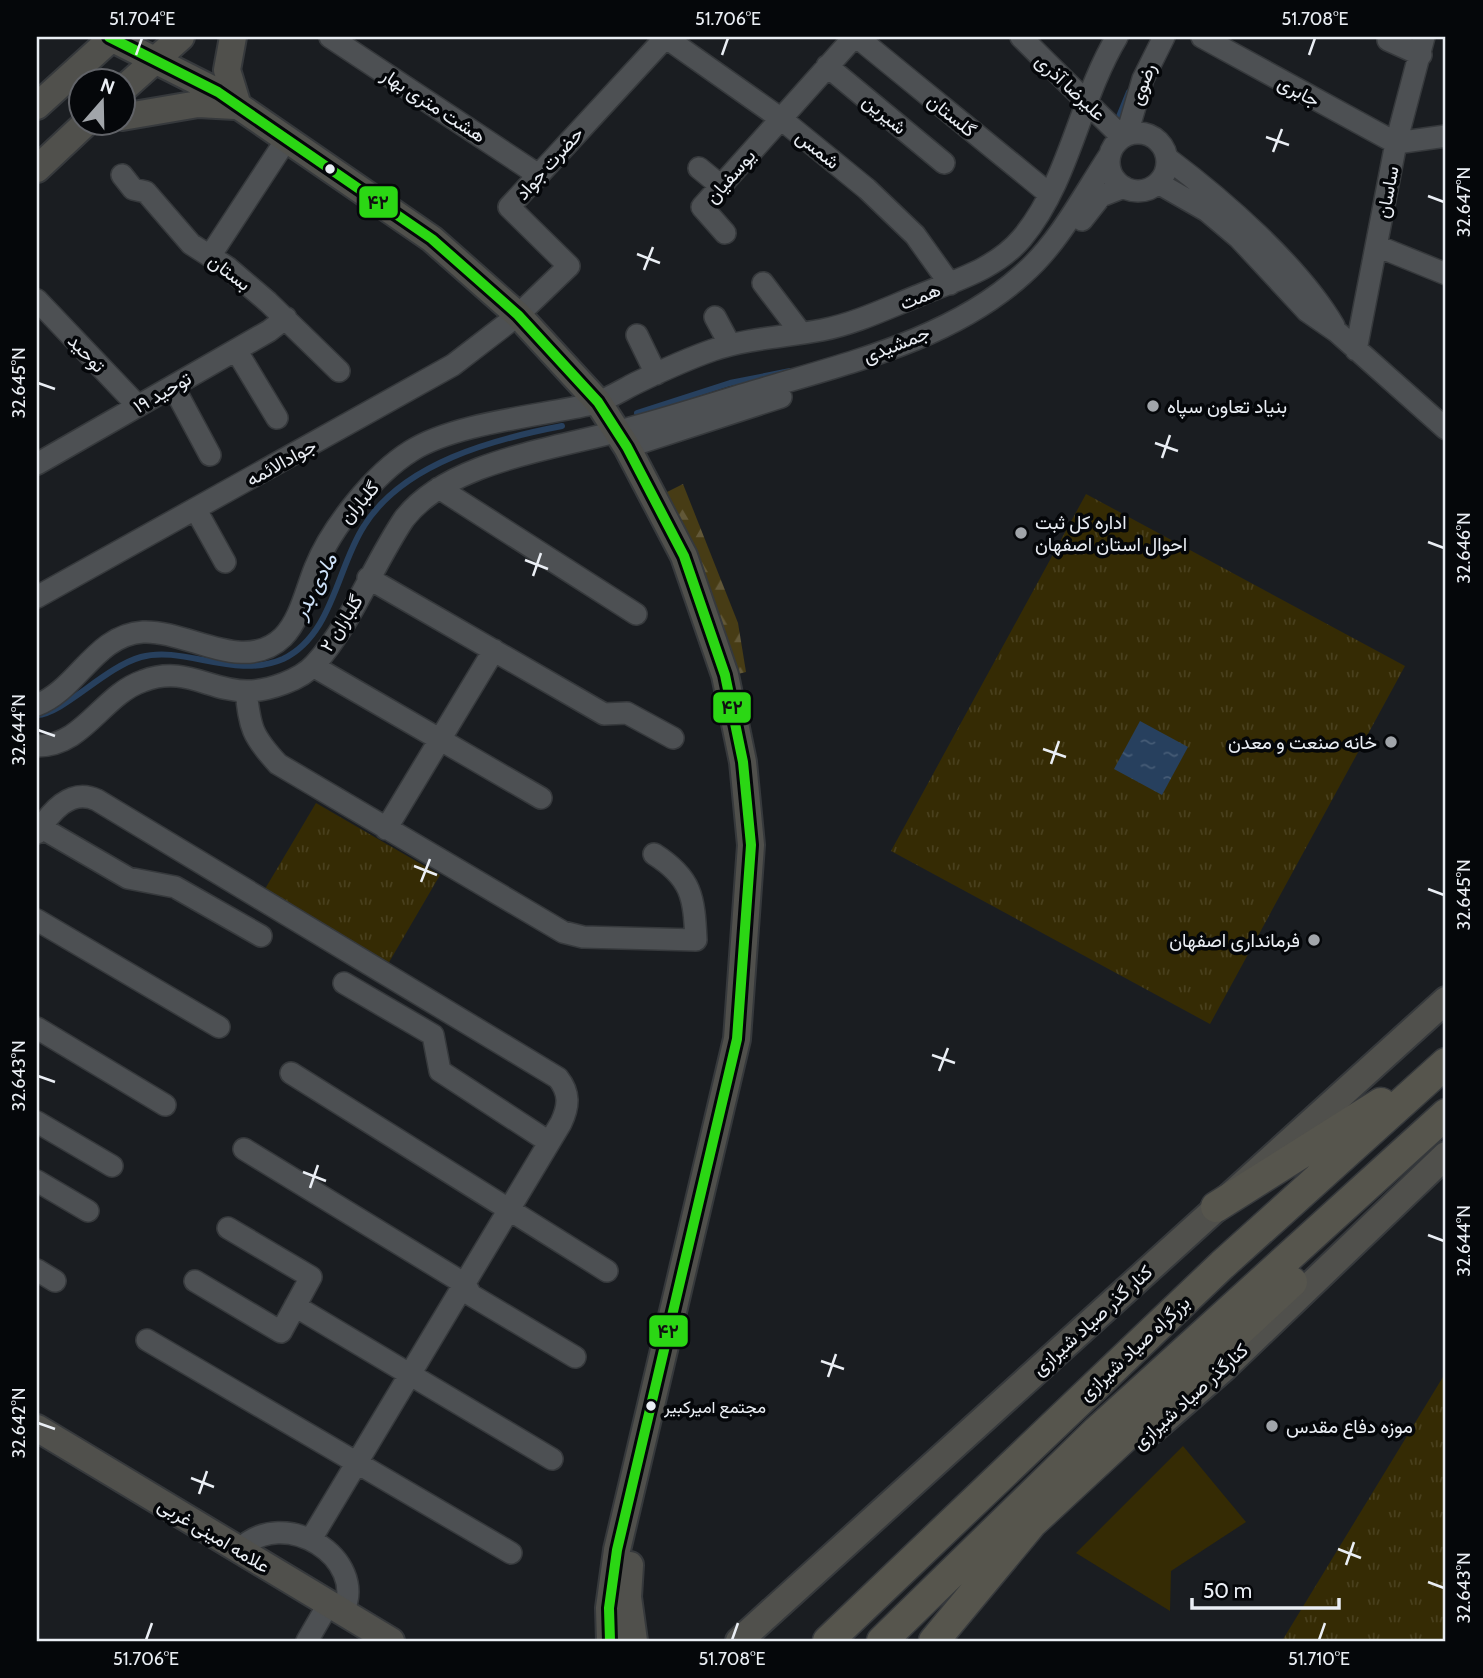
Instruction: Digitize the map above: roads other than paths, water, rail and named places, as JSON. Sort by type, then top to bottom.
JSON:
[{"type":"highway","points":[[1216,1207],[1446,1063]]},
{"type":"highway","name":"بزرگراه صیاد شیرازی","points":[[828,1641],[1212,1274],[1446,1063]]},
{"type":"highway","points":[[935,1641],[1032,1523],[1374,1205],[1443,1117]]},
{"type":"highway","name":"بزرگراه صیاد شیرازی","points":[[882,1641],[1097,1432],[1443,1117]]},
{"type":"main road","points":[[37,106],[111,37],[218,92],[432,239],[518,315],[598,402],[622,439],[684,556],[725,675],[743,762],[751,845],[737,1039],[617,1550],[609,1608],[595,1641]]},
{"type":"main road","points":[[136,77],[181,37]]},
{"type":"main road","points":[[233,37],[227,70],[238,106]]},
{"type":"main road","points":[[136,115],[198,104],[238,106]]},
{"type":"main road","points":[[37,169],[74,136]]},
{"type":"main road","name":"کنار گذر صیاد شیرازی","points":[[739,1641],[1446,1000]]},
{"type":"main road","name":"کنارگذر صیاد شیرازی","points":[[935,1641],[1095,1481],[1223,1369],[1446,1155]]},
{"type":"main road","name":"علامه امینی غربی","points":[[37,1428],[239,1549],[331,1610],[366,1641]]},
{"type":"main road","name":"علامه امینی غربی","points":[[37,1447],[391,1641]]},
{"type":"main road","points":[[630,1639],[628,1597],[640,1459]]},
{"type":"main road","points":[[609,1608],[630,1639]]},
{"type":"street","name":"هشت متری بهار","points":[[330,37],[537,174]]},
{"type":"street","name":"حضرت جواد","points":[[518,315],[569,266],[509,207],[665,37]]},
{"type":"street","name":"شمس","points":[[665,37],[780,118],[867,189],[915,235],[950,284]]},
{"type":"street","points":[[780,118],[855,37]]},
{"type":"street","name":"گلستان","points":[[855,37],[1048,194]]},
{"type":"street","name":"علیرضا آذری","points":[[1021,37],[1125,135]]},
{"type":"street","name":"همت","points":[[598,402],[656,374],[730,345],[866,318],[950,284],[1000,259],[1022,237],[1065,162],[1088,101],[1117,37]]},
{"type":"street","name":"رضوی","points":[[1125,135],[1143,79],[1164,37]]},
{"type":"street","name":"جابری","points":[[1202,37],[1396,143]]},
{"type":"street","points":[[1388,40],[1423,46]]},
{"type":"street","name":"ساسان","points":[[1356,350],[1396,143],[1423,46]]},
{"type":"street","name":"شیرین","points":[[827,66],[944,163]]},
{"type":"street","name":"یوسفیان","points":[[725,233],[702,207],[780,118]]},
{"type":"street","points":[[1167,158],[1166,167],[1158,183],[1141,190],[1124,187],[1111,174],[1109,156],[1125,135],[1152,136],[1159,142],[1167,158],[1223,202],[1264,254]]},
{"type":"street","points":[[1396,143],[1446,136]]},
{"type":"street","points":[[211,256],[286,140]]},
{"type":"street","name":"جمشیدی","points":[[795,385],[921,336],[979,307],[1002,292],[1044,253],[1109,156]]},
{"type":"street","points":[[699,168],[721,186]]},
{"type":"street","name":"بستان","points":[[122,175],[133,189],[146,192],[191,244],[211,256],[286,318],[340,371]]},
{"type":"street","points":[[1158,183],[1186,196],[1264,254],[1320,302],[1336,331],[1446,429]]},
{"type":"street","name":"جمشیدی","points":[[622,439],[920,348],[1002,305],[1054,258],[1097,200],[1124,187]]},
{"type":"street","points":[[1377,246],[1446,274]]},
{"type":"street","points":[[763,283],[801,333]]},
{"type":"street","name":"توحید","points":[[37,300],[138,406]]},
{"type":"street","name":"جوادالائمه","points":[[37,597],[453,365],[518,315]]},
{"type":"street","points":[[715,317],[730,345]]},
{"type":"street","name":"توحید ۱۹","points":[[37,464],[236,350],[286,318]]},
{"type":"street","points":[[637,335],[656,374]]},
{"type":"street","points":[[236,350],[277,418]]},
{"type":"street","points":[[173,386],[210,455]]},
{"type":"street","name":"گلباران","points":[[37,705],[59,692],[97,654],[128,634],[147,632],[245,653],[269,648],[285,635],[316,565],[340,525],[391,466],[413,450],[453,433],[598,402]]},
{"type":"street","name":"گلباران ۲","points":[[37,746],[64,742],[127,689],[157,676],[175,675],[246,691],[272,687],[313,666],[337,634],[368,578],[416,503],[439,488],[503,460],[622,439]]},
{"type":"street","points":[[439,488],[636,614]]},
{"type":"street","points":[[196,510],[225,562]]},
{"type":"street","points":[[368,578],[604,714],[627,713],[673,738]]},
{"type":"street","points":[[386,828],[494,650]]},
{"type":"street","points":[[313,666],[541,798]]},
{"type":"street","points":[[246,691],[250,726],[261,746],[278,764],[563,932],[583,937],[695,940],[692,896],[685,879],[672,865],[654,854]]},
{"type":"street","points":[[261,936],[175,887],[128,878],[39,830],[64,802],[77,797],[90,797],[558,1078],[566,1089],[567,1109],[550,1142],[311,1539]]},
{"type":"street","points":[[37,920],[219,1027]]},
{"type":"street","points":[[344,983],[433,1035],[440,1071],[550,1142]]},
{"type":"street","points":[[37,1028],[165,1105]]},
{"type":"street","points":[[291,1073],[607,1271]]},
{"type":"street","points":[[37,1122],[112,1166]]},
{"type":"street","points":[[244,1149],[465,1284],[471,1294],[575,1357]]},
{"type":"street","points":[[37,1181],[88,1211]]},
{"type":"street","points":[[195,1282],[281,1332],[311,1277],[228,1228]]},
{"type":"street","points":[[37,1270],[55,1281]]},
{"type":"street","points":[[295,1306],[552,1459]]},
{"type":"street","points":[[147,1340],[511,1553]]},
{"type":"street","points":[[239,1549],[256,1535],[268,1532],[285,1532],[311,1539],[325,1549],[346,1578],[349,1595],[331,1610],[307,1641]]},
{"type":"water","points":[[1140,721],[1188,747],[1162,795],[1114,769]]},
{"type":"waterway","points":[[1116,124],[1129,92]]},
{"type":"waterway","points":[[637,413],[730,383],[790,371]]},
{"type":"waterway","name":"مادی بدر","points":[[37,715],[59,707],[113,670],[141,657],[175,655],[247,666],[283,659],[300,648],[313,634],[332,599],[364,526],[381,504],[402,486],[452,457],[508,438],[562,426]]},
{"type":"place","name":"بنیاد تعاون سپاه","points":[[1153,406]]},
{"type":"place","name":"اداره کل ثبت احوال استان اصفهان","points":[[1021,533]]},
{"type":"place","name":"خانه صنعت و معدن","points":[[1391,742]]},
{"type":"place","name":"فرمانداری اصفهان","points":[[1314,940]]},
{"type":"place","name":"مجتمع امیرکبیر","points":[[651,1406]]},
{"type":"place","name":"موزه دفاع مقدس","points":[[1272,1426]]}]
